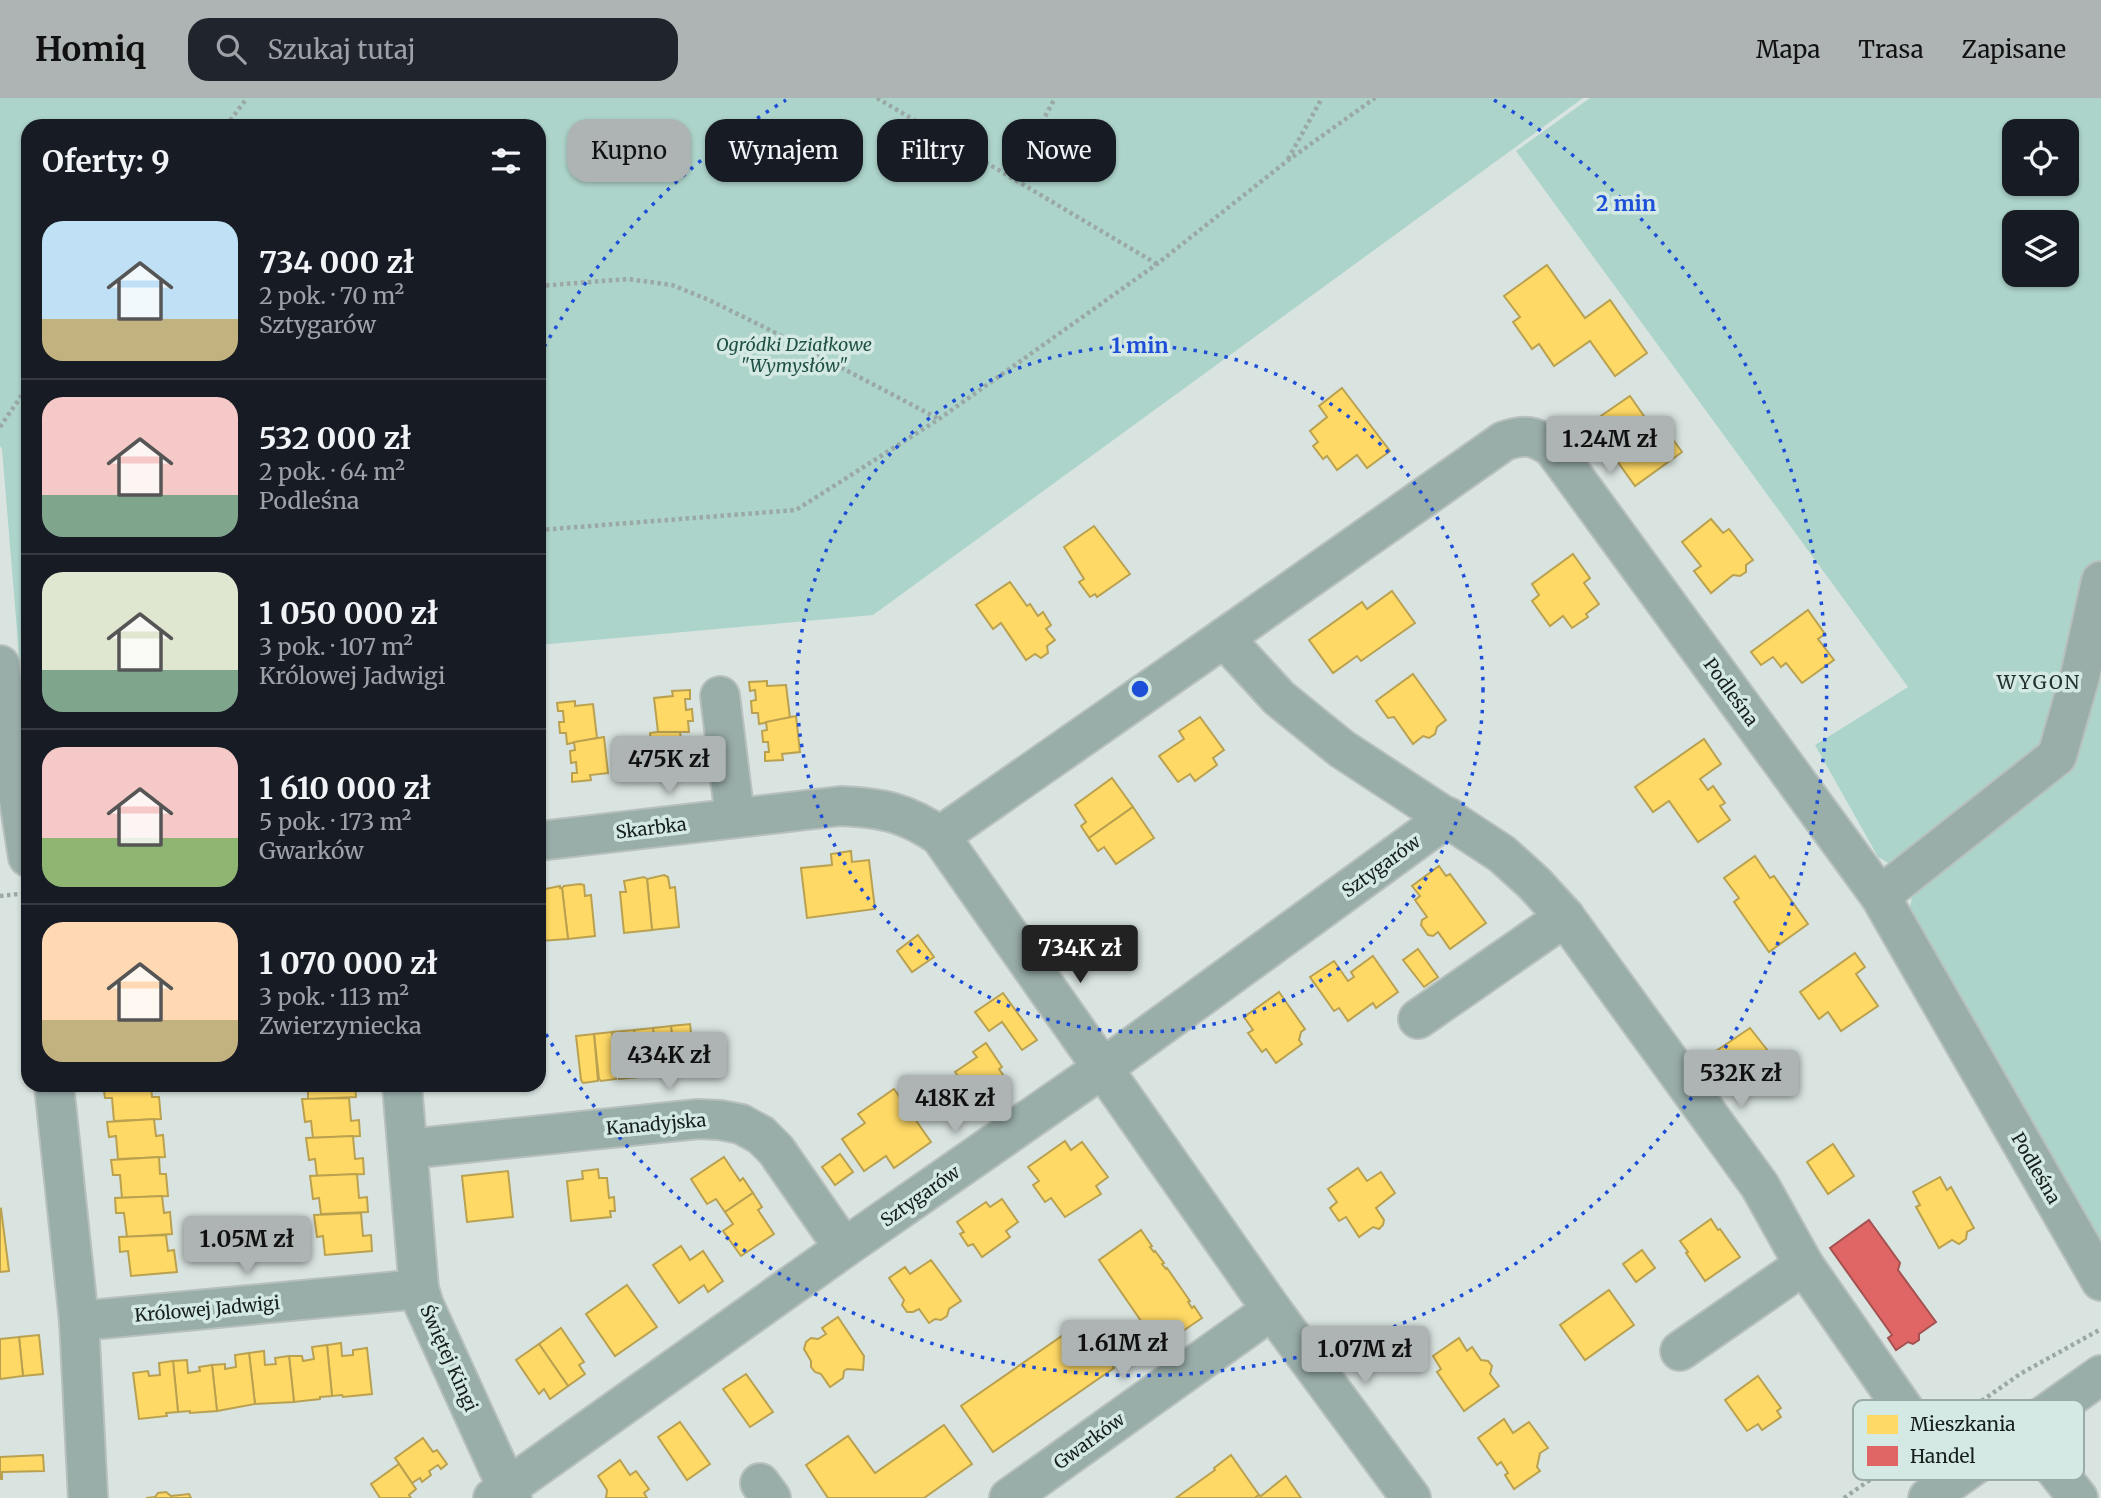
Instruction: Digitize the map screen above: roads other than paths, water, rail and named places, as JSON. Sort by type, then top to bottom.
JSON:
[{"type":"street","name":"Podleśna","points":[[940,836],[1504,441],[1521,436],[1538,438],[1553,448],[1880,896],[2101,1281]]},
{"type":"street","points":[[1880,896],[2057,756],[2086,699],[2101,581]]},
{"type":"street","points":[[1224,638],[1279,698],[1331,741],[1502,854],[1534,883],[1565,917],[1760,1186],[1804,1265],[1886,1400]]},
{"type":"street","points":[[0,665],[3,725],[21,819]]},
{"type":"street","points":[[720,696],[735,818]]},
{"type":"street","name":"Skarbka","points":[[546,837],[841,806],[876,807],[913,819],[940,836]]},
{"type":"street","name":"Sztygarów","points":[[504,1495],[844,1248],[1103,1068],[1448,817]]},
{"type":"street","points":[[940,836],[1272,1310],[1411,1498]]},
{"type":"street","points":[[1418,1019],[1565,917]]},
{"type":"street","points":[[55,1092],[79,1321],[88,1498]]},
{"type":"street","name":"Świętej Kingi","points":[[403,1092],[419,1289],[504,1495]]},
{"type":"street","name":"Kanadyjska","points":[[408,1149],[698,1119],[720,1120],[741,1125],[761,1135],[776,1150],[844,1248]]},
{"type":"street","points":[[1680,1350],[1804,1265]]},
{"type":"street","name":"Królowej Jadwigi","points":[[79,1321],[419,1289]]},
{"type":"street","name":"Gwarków","points":[[1009,1498],[1272,1310]]},
{"type":"street","points":[[2066,1400],[2101,1375]]},
{"type":"street","points":[[2064,1480],[2078,1498]]},
{"type":"district","name":"WYGON","points":[[2039,682]]},
{"type":"park label","name":"Ogródki Działkowe \"Wymysłów\"","points":[[794,354]]}]
